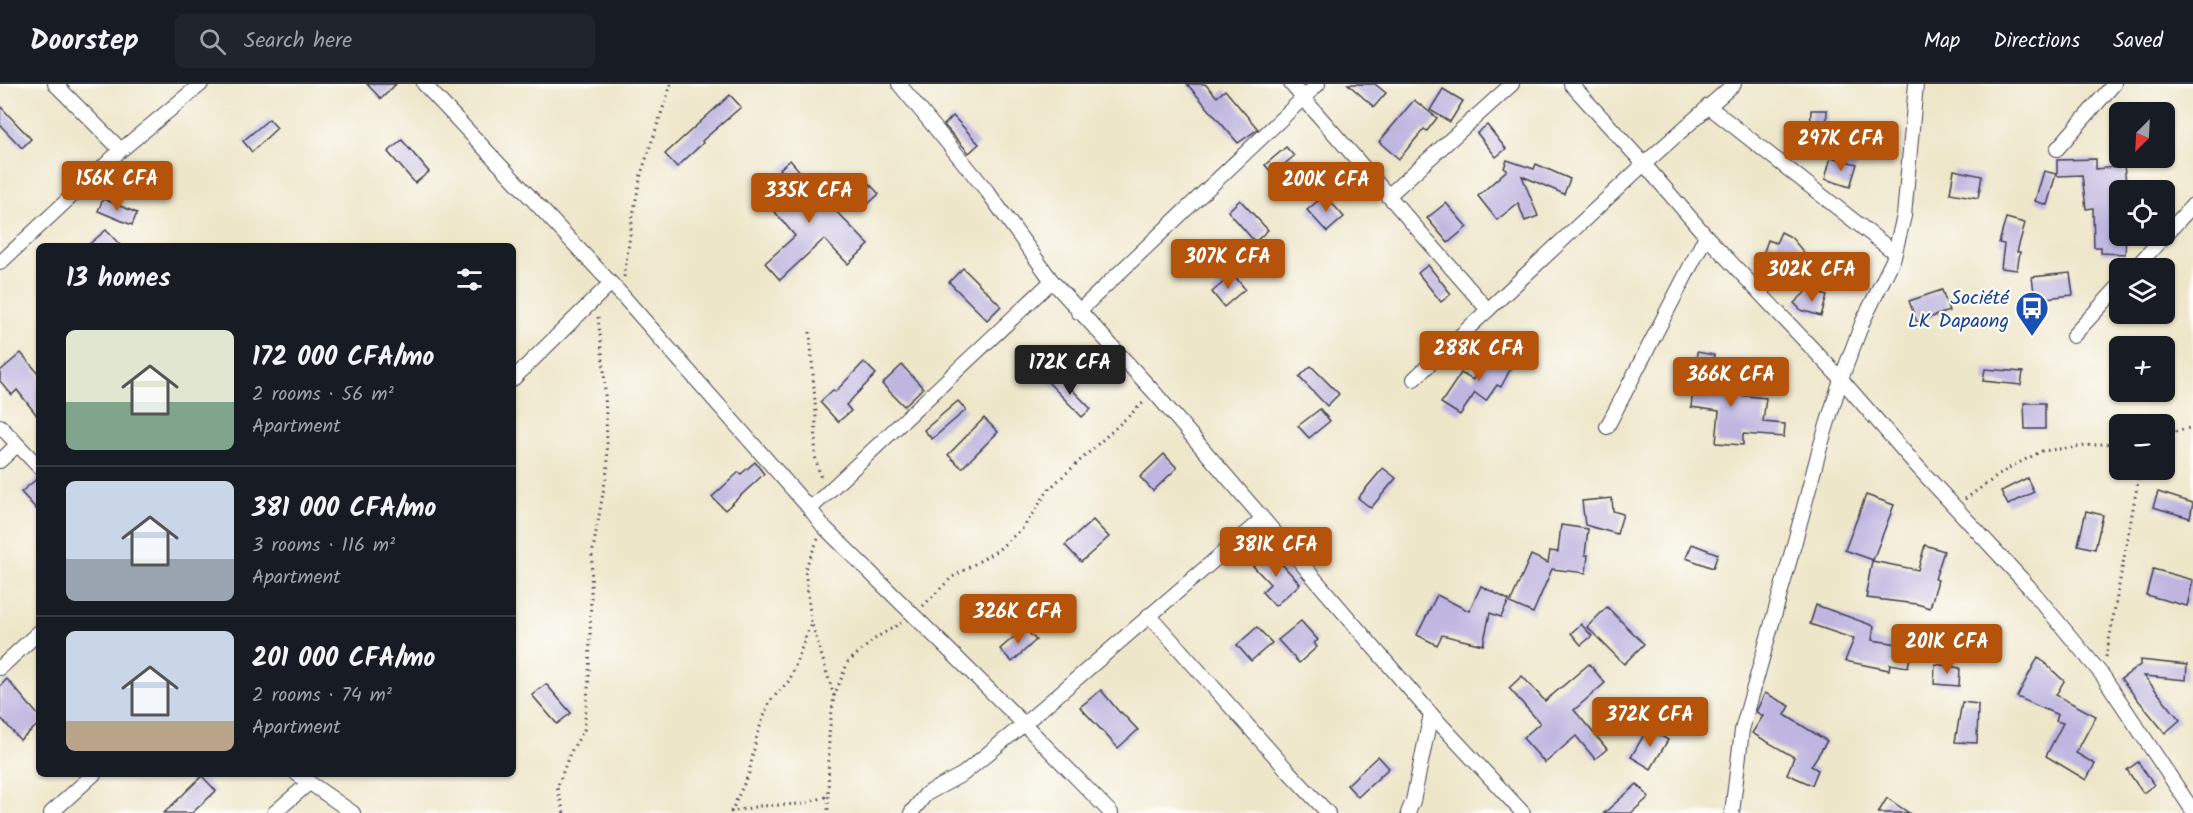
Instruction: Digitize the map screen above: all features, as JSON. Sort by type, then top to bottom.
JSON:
[{"type":"street","points":[[55,84],[121,150]]},
{"type":"street","points":[[0,263],[121,150],[201,84]]},
{"type":"street","points":[[424,84],[622,295],[810,508],[823,526],[1111,813]]},
{"type":"street","points":[[899,84],[987,191],[1052,281],[1078,312],[1154,393],[1431,714],[1523,813]]},
{"type":"street","points":[[1291,84],[1488,310]]},
{"type":"street","points":[[1078,312],[1318,84]]},
{"type":"street","points":[[1388,196],[1512,84]]},
{"type":"street","points":[[1571,84],[1706,236],[1841,379],[1916,465],[2029,587],[2103,676],[2193,811]]},
{"type":"street","points":[[1414,379],[1644,164],[1734,84]]},
{"type":"street","points":[[1732,813],[1742,729],[1789,564],[1818,451],[1841,379],[1863,321],[1894,253],[1904,216],[1916,84]]},
{"type":"street","points":[[2057,149],[2114,84]]},
{"type":"street","points":[[1708,106],[1894,253]]},
{"type":"street","points":[[2144,258],[2193,206]]},
{"type":"street","points":[[1607,427],[1706,236]]},
{"type":"street","points":[[810,508],[1052,281]]},
{"type":"street","points":[[516,376],[611,283]]},
{"type":"street","points":[[2073,336],[2109,297]]},
{"type":"street","points":[[0,426],[36,464]]},
{"type":"street","points":[[0,460],[17,445]]},
{"type":"street","points":[[912,813],[926,794],[963,774],[1262,519]]},
{"type":"street","points":[[1149,615],[1328,813]]},
{"type":"street","points":[[0,668],[36,635]]},
{"type":"street","points":[[1408,813],[1419,778],[1431,714]]},
{"type":"street","points":[[51,813],[91,777]]},
{"type":"street","points":[[301,777],[353,813]]},
{"type":"street","points":[[274,813],[309,783]]},
{"type":"path","points":[[622,295],[641,174],[671,84]]},
{"type":"path","points":[[564,813],[557,788],[570,753],[584,730],[589,678],[592,555],[608,465],[604,369],[595,298]]},
{"type":"path","points":[[810,332],[816,416],[815,456],[825,496]]},
{"type":"path","points":[[828,813],[829,733],[834,696],[848,662],[877,637],[914,616],[951,578],[998,550],[1023,528],[1049,489],[1154,393]]},
{"type":"path","points":[[2175,432],[2193,427]]},
{"type":"path","points":[[1955,506],[2009,468],[2042,451],[2109,443]]},
{"type":"path","points":[[2103,676],[2138,480]]},
{"type":"path","points":[[823,526],[806,569],[811,621],[834,696]]},
{"type":"path","points":[[730,812],[749,773],[757,735],[769,702],[790,680],[811,621]]},
{"type":"path","points":[[730,812],[760,806],[802,804],[829,796]]},
{"type":"building","points":[[367,84],[396,84],[381,99]]},
{"type":"building","points":[[1187,84],[1205,84],[1217,97],[1225,90],[1258,129],[1238,143]]},
{"type":"building","points":[[1348,84],[1375,84],[1386,93],[1374,107]]},
{"type":"building","points":[[1443,89],[1463,101],[1450,122],[1430,110]]},
{"type":"building","points":[[730,95],[741,107],[702,141],[703,143],[677,167],[665,154]]},
{"type":"building","points":[[1414,100],[1437,118],[1427,131],[1424,129],[1399,159],[1379,142]]},
{"type":"building","points":[[0,106],[31,139],[22,148],[0,125]]},
{"type":"building","points":[[1811,110],[1827,110],[1826,148],[1810,146]]},
{"type":"building","points":[[953,116],[979,144],[969,153],[944,125]]},
{"type":"building","points":[[269,119],[277,128],[252,152],[243,141]]},
{"type":"building","points":[[1487,125],[1506,149],[1496,157],[1477,133]]},
{"type":"building","points":[[402,140],[429,172],[415,183],[388,152]]},
{"type":"building","points":[[1286,147],[1294,156],[1273,174],[1265,165]]},
{"type":"building","points":[[1831,157],[1857,164],[1850,187],[1825,179]]},
{"type":"building","points":[[2096,159],[2096,169],[2124,168],[2126,180],[2109,180],[2109,246],[2125,246],[2125,254],[2101,253],[2101,247],[2094,247],[2093,208],[2086,209],[2082,175],[2057,176],[2057,160]]},
{"type":"building","points":[[790,160],[820,195],[869,245],[848,264],[824,239],[780,280],[765,263],[795,236],[765,200],[790,179],[780,169]]},
{"type":"building","points":[[1507,160],[1534,169],[1536,164],[1570,179],[1564,194],[1522,176],[1538,216],[1525,221],[1518,203],[1497,220],[1478,196],[1507,170],[1504,168]]},
{"type":"building","points":[[1954,170],[1982,176],[1978,198],[1950,193]]},
{"type":"building","points":[[2044,171],[2056,174],[2047,205],[2035,201]]},
{"type":"building","points":[[860,174],[879,194],[868,204],[850,183]]},
{"type":"building","points":[[1325,195],[1344,217],[1327,232],[1307,210]]},
{"type":"building","points":[[103,199],[137,213],[132,225],[98,211]]},
{"type":"building","points":[[1240,200],[1268,230],[1255,242],[1228,211]]},
{"type":"building","points":[[1446,203],[1467,227],[1448,243],[1427,218]]},
{"type":"building","points":[[2006,218],[2025,223],[2017,252],[2020,252],[2017,270],[2001,268],[2004,244],[1999,243]]},
{"type":"building","points":[[106,230],[118,243],[91,243]]},
{"type":"building","points":[[1781,232],[1791,237],[1822,274],[1807,287],[1782,256],[1776,274],[1758,268],[1768,240],[1776,243]]},
{"type":"building","points":[[1428,265],[1451,294],[1441,302],[1418,273]]},
{"type":"building","points":[[963,268],[1001,306],[987,320],[949,282]]},
{"type":"building","points":[[2070,273],[2073,295],[2035,299],[2032,277]]},
{"type":"building","points":[[1233,274],[1245,289],[1224,307],[1212,292]]},
{"type":"building","points":[[1808,290],[1827,296],[1821,316],[1801,310],[1794,303]]},
{"type":"building","points":[[1942,290],[1949,311],[1917,322],[1909,301]]},
{"type":"building","points":[[1488,349],[1514,362],[1501,387],[1497,385],[1486,401],[1475,393],[1460,415],[1441,403],[1461,373],[1473,380]]},
{"type":"building","points":[[1697,352],[1714,355],[1710,392],[1766,398],[1763,422],[1785,424],[1784,437],[1743,434],[1743,445],[1716,443],[1719,411],[1691,407]]},
{"type":"building","points":[[21,353],[36,370],[36,414],[17,390],[12,395],[0,381],[0,371]]},
{"type":"building","points":[[864,362],[876,374],[846,405],[851,411],[838,422],[820,402],[833,390],[835,392]]},
{"type":"building","points":[[902,365],[923,388],[904,406],[882,384]]},
{"type":"building","points":[[1311,366],[1339,394],[1327,406],[1299,377]]},
{"type":"building","points":[[1985,369],[2023,372],[2021,385],[1983,381]]},
{"type":"building","points":[[1057,374],[1091,409],[1082,417],[1048,382]]},
{"type":"building","points":[[958,401],[966,410],[932,439],[924,430]]},
{"type":"building","points":[[2024,403],[2045,403],[2045,429],[2025,429]]},
{"type":"building","points":[[1320,409],[1330,421],[1309,438],[1298,426]]},
{"type":"building","points":[[984,418],[998,432],[962,468],[948,455]]},
{"type":"building","points":[[1164,454],[1177,468],[1153,491],[1140,477]]},
{"type":"building","points":[[755,462],[764,474],[725,510],[712,497],[739,472],[741,474]]},
{"type":"building","points":[[1383,468],[1396,478],[1371,508],[1358,498]]},
{"type":"building","points":[[2027,478],[2034,492],[2008,505],[2001,491]]},
{"type":"building","points":[[36,480],[36,509],[21,492]]},
{"type":"building","points":[[2158,492],[2193,503],[2190,518],[2153,507]]},
{"type":"building","points":[[1866,495],[1894,505],[1873,560],[1845,550]]},
{"type":"building","points":[[1612,498],[1613,511],[1623,514],[1617,534],[1585,525],[1582,501]]},
{"type":"building","points":[[2086,511],[2103,515],[2095,549],[2078,545]]},
{"type":"building","points":[[1093,520],[1109,537],[1081,562],[1065,545]]},
{"type":"building","points":[[1561,525],[1588,529],[1585,555],[1588,555],[1586,573],[1552,569],[1533,613],[1510,603],[1531,555],[1548,563],[1550,551],[1558,552]]},
{"type":"building","points":[[1692,544],[1718,554],[1713,568],[1686,558]]},
{"type":"building","points":[[1925,545],[1944,551],[1935,579],[1938,580],[1930,608],[1917,604],[1867,598],[1872,561],[1918,570]]},
{"type":"building","points":[[1270,551],[1300,584],[1275,606],[1262,592],[1270,584],[1253,566]]},
{"type":"building","points":[[2153,569],[2193,580],[2187,606],[2146,595]]},
{"type":"building","points":[[1481,586],[1509,600],[1501,617],[1490,613],[1483,645],[1442,635],[1437,645],[1417,635],[1437,595],[1469,611]]},
{"type":"building","points":[[1816,605],[1874,626],[1872,640],[1912,646],[1908,667],[1890,664],[1889,670],[1845,661],[1854,639],[1810,624]]},
{"type":"building","points":[[1607,607],[1644,644],[1624,664],[1587,627]]},
{"type":"building","points":[[1301,621],[1318,640],[1314,643],[1317,647],[1299,663],[1278,640]]},
{"type":"building","points":[[1581,624],[1592,636],[1581,645],[1571,633]]},
{"type":"building","points":[[1257,627],[1272,643],[1251,661],[1237,645]]},
{"type":"building","points":[[1024,628],[1036,640],[1012,662],[1000,649]]},
{"type":"building","points":[[2038,657],[2064,681],[2056,695],[2096,716],[2076,753],[2095,764],[2086,780],[2046,756],[2063,723],[2056,721],[2058,715],[2017,697]]},
{"type":"building","points":[[2140,660],[2187,665],[2186,680],[2144,676],[2180,720],[2165,733],[2121,679],[2140,665]]},
{"type":"building","points":[[1589,664],[1605,683],[1574,710],[1607,749],[1595,759],[1576,736],[1545,763],[1523,738],[1540,723],[1509,688],[1522,676],[1545,701]]},
{"type":"building","points":[[1935,664],[1960,668],[1959,686],[1934,684]]},
{"type":"building","points":[[7,679],[36,713],[36,727],[20,740],[0,717],[0,686]]},
{"type":"building","points":[[546,684],[571,713],[557,724],[532,695]]},
{"type":"building","points":[[1101,690],[1138,730],[1118,748],[1080,707]]},
{"type":"building","points":[[1765,693],[1790,706],[1785,715],[1827,741],[1811,766],[1818,770],[1812,785],[1787,774],[1794,757],[1752,733],[1763,716],[1756,712]]},
{"type":"building","points":[[1962,702],[1978,704],[1977,743],[1955,742]]},
{"type":"building","points":[[1648,728],[1668,740],[1651,769],[1631,757]]},
{"type":"building","points":[[1378,756],[1389,768],[1358,797],[1347,785]]},
{"type":"building","points":[[2138,762],[2154,785],[2143,793],[2127,770]]},
{"type":"building","points":[[201,777],[216,791],[192,813],[164,813]]},
{"type":"building","points":[[1637,784],[1649,797],[1631,813],[1604,813]]},
{"type":"building","points":[[1887,798],[1909,813],[1878,813]]},
{"type":"place","name":"Société LK Dapaong","points":[[2032,337]]}]
